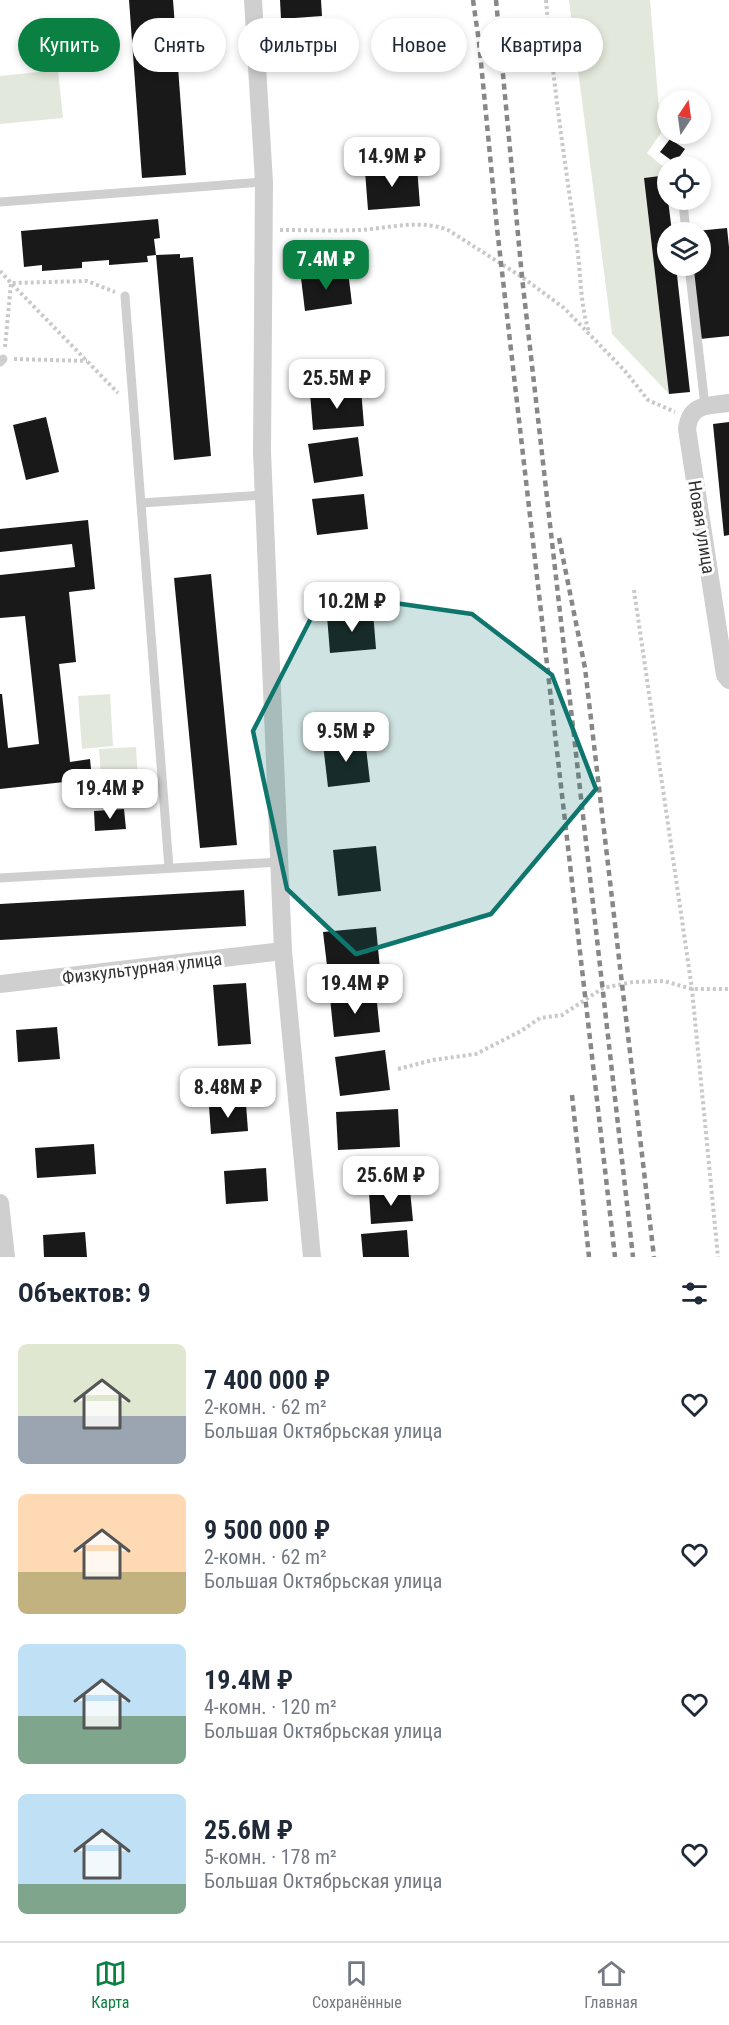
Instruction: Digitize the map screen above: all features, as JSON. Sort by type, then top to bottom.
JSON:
[{"type":"street","points":[[253,0],[264,182],[262,452],[283,951],[312,1257]]},
{"type":"street","points":[[698,410],[729,403]]},
{"type":"street","name":"Новая улица","points":[[698,410],[687,429],[725,675],[729,680]]},
{"type":"street","name":"Физкультурная улица","points":[[0,984],[283,951]]},
{"type":"street","points":[[0,1203],[6,1257]]},
{"type":"lane","points":[[0,202],[264,182]]},
{"type":"lane","points":[[690,276],[698,410]]},
{"type":"lane","points":[[125,296],[169,868]]},
{"type":"lane","points":[[141,503],[264,495]]},
{"type":"lane","points":[[0,878],[280,862]]},
{"type":"path","points":[[546,0],[567,181],[580,266],[582,309],[590,335]]},
{"type":"path","points":[[265,230],[359,230],[435,225],[465,240],[564,308],[625,371],[648,400],[676,412],[698,410]]},
{"type":"path","points":[[0,271],[134,409]]},
{"type":"path","points":[[11,283],[87,281],[125,296]]},
{"type":"path","points":[[11,283],[2,360],[87,360]]},
{"type":"path","points":[[634,590],[692,989],[718,1257]]},
{"type":"path","points":[[398,1070],[433,1060],[476,1054],[521,1031],[540,1018],[562,1015],[603,988],[633,982],[664,981],[692,989],[729,989]]},
{"type":"highlighted area","points":[[324,593],[472,614],[552,675],[596,789],[491,914],[356,954],[287,889],[253,731]]},
{"type":"shaded area","points":[[569,0],[650,0],[657,90],[657,139],[647,153],[657,162],[657,176],[644,178],[669,394],[612,334],[578,72],[603,72],[603,18],[571,18]]},
{"type":"shaded area","points":[[58,72],[63,118],[0,124],[0,76]]},
{"type":"shaded area","points":[[110,694],[113,746],[82,749],[78,696]]},
{"type":"shaded area","points":[[136,747],[139,799],[103,802],[99,749]]},
{"type":"building","points":[[129,0],[173,0],[174,18],[132,18],[132,41]]},
{"type":"building","points":[[280,0],[321,0],[322,16],[281,18]]},
{"type":"building","points":[[134,72],[178,72],[186,175],[142,178]]},
{"type":"building","points":[[666,144],[678,144],[685,149],[680,156],[665,156],[660,152]]},
{"type":"building","points":[[417,167],[420,206],[368,210],[365,171]]},
{"type":"building","points":[[657,176],[657,210],[669,210],[671,222],[657,222],[657,276],[677,276],[690,392],[669,394],[644,178]]},
{"type":"building","points":[[158,219],[160,238],[154,239],[156,255],[147,256],[148,262],[109,265],[109,260],[82,262],[82,268],[42,271],[42,265],[24,267],[21,231]]},
{"type":"building","points":[[727,228],[729,336],[700,339],[693,276],[711,276],[711,230]]},
{"type":"building","points":[[180,254],[180,258],[193,257],[211,456],[174,460],[156,255]]},
{"type":"building","points":[[348,271],[352,304],[305,311],[301,278]]},
{"type":"building","points":[[361,389],[364,426],[313,430],[310,393]]},
{"type":"building","points":[[46,417],[59,472],[26,480],[13,425]]},
{"type":"building","points":[[729,422],[729,535],[724,536],[713,424]]},
{"type":"building","points":[[358,437],[363,476],[314,483],[308,444]]},
{"type":"building","points":[[364,494],[368,529],[317,535],[312,499]]},
{"type":"building","points":[[88,520],[95,589],[69,592],[76,662],[59,664],[70,762],[90,759],[92,779],[0,789],[0,694],[2,694],[8,748],[39,744],[25,616],[0,618],[0,575],[75,567],[72,544],[0,552],[0,529]]},
{"type":"building","points":[[211,574],[237,845],[200,848],[174,578]]},
{"type":"building","points":[[373,612],[376,649],[330,653],[327,616]]},
{"type":"building","points":[[365,739],[370,782],[328,787],[323,744]]},
{"type":"building","points":[[124,809],[126,829],[95,831],[94,811]]},
{"type":"building","points":[[376,846],[381,891],[338,896],[333,850]]},
{"type":"building","points":[[244,890],[246,926],[0,940],[0,904]]},
{"type":"building","points":[[376,927],[380,969],[328,974],[323,932]]},
{"type":"building","points":[[246,983],[251,1044],[218,1046],[213,985]]},
{"type":"building","points":[[376,993],[380,1032],[334,1037],[330,998]]},
{"type":"building","points":[[57,1027],[60,1059],[18,1062],[16,1030]]},
{"type":"building","points":[[385,1050],[390,1090],[340,1096],[335,1057]]},
{"type":"building","points":[[246,1104],[248,1131],[211,1134],[209,1106]]},
{"type":"building","points":[[398,1109],[400,1147],[338,1150],[336,1112]]},
{"type":"building","points":[[94,1144],[96,1174],[37,1178],[35,1148]]},
{"type":"building","points":[[266,1168],[268,1201],[226,1204],[224,1171]]},
{"type":"building","points":[[410,1190],[413,1221],[371,1224],[369,1192]]},
{"type":"building","points":[[407,1230],[409,1257],[363,1257],[361,1234]]},
{"type":"building","points":[[85,1232],[87,1257],[44,1257],[43,1235]]},
{"type":"railway","points":[[473,0],[615,1257]]},
{"type":"railway","points":[[496,0],[522,277],[633,1257]]},
{"type":"railway","points":[[559,538],[585,668],[654,1257]]},
{"type":"railway","points":[[572,1095],[589,1257]]}]
